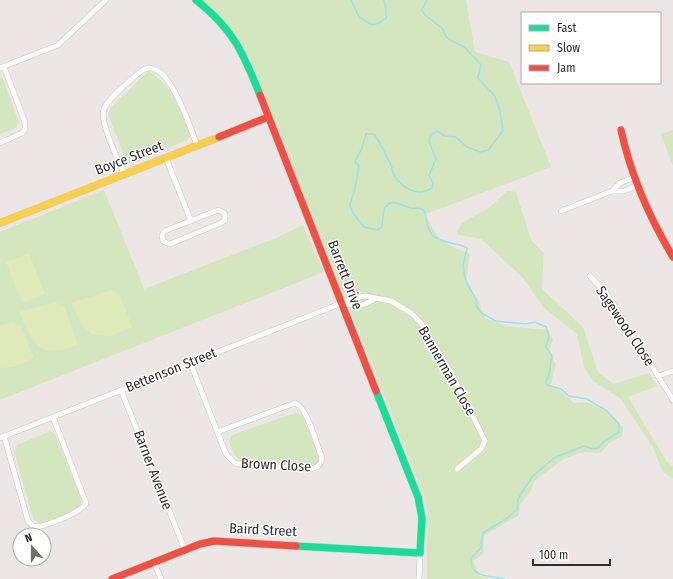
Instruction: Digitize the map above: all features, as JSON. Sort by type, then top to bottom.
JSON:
[{"type":"street","points":[[0,143],[22,133],[25,124],[2,68],[58,45],[106,0]]},
{"type":"street","name":"Barrett Drive","points":[[196,0],[218,18],[237,41],[418,497],[422,523],[419,579]]},
{"type":"street","points":[[124,174],[104,122],[104,110],[110,100],[141,71],[147,68],[154,68],[160,71],[173,89],[197,145]]},
{"type":"street","name":"Boyce Street","points":[[0,223],[268,117]]},
{"type":"street","points":[[621,130],[625,150],[655,228],[673,257]]},
{"type":"street","points":[[166,158],[191,221]]},
{"type":"street","points":[[612,191],[620,183],[635,177]]},
{"type":"street","points":[[561,211],[612,191],[624,191],[638,185]]},
{"type":"street","points":[[218,210],[225,214],[225,220],[221,223],[170,244],[164,243],[162,238],[165,231],[191,221],[218,210]]},
{"type":"street","name":"Sagewood Close","points":[[590,276],[607,294],[673,400]]},
{"type":"street","points":[[342,303],[347,299],[364,296],[374,299]]},
{"type":"street","name":"Bannerman Close","points":[[342,303],[350,306],[367,304],[374,299],[391,301],[411,313],[421,323],[453,376],[482,434],[484,441],[483,447],[457,469]]},
{"type":"street","name":"Bettenson Street","points":[[2,437],[342,303]]},
{"type":"street","name":"Brown Close","points":[[190,362],[217,432],[227,456],[239,464],[312,469],[317,467],[322,461],[304,412],[298,404],[290,404],[217,432]]},
{"type":"street","points":[[658,376],[673,371]]},
{"type":"street","name":"Barner Avenue","points":[[121,390],[184,550]]},
{"type":"street","points":[[2,437],[29,523],[35,527],[48,524],[80,511],[86,503],[52,417]]},
{"type":"street","name":"Baird Street","points":[[112,579],[205,542],[219,541],[420,552]]},
{"type":"street","points":[[154,562],[161,579]]},
{"type":"green space","points":[[202,0],[466,0],[475,52],[509,62],[551,167],[426,214],[434,230],[442,240],[470,254],[466,281],[479,301],[485,318],[506,326],[548,330],[553,340],[549,351],[556,364],[550,387],[560,390],[574,403],[587,402],[609,413],[623,427],[622,436],[608,444],[601,453],[584,452],[564,459],[534,481],[531,491],[520,505],[519,515],[484,536],[483,554],[473,561],[480,576],[488,579],[427,579],[427,510],[424,496],[250,58],[240,41],[229,27],[217,13]]},
{"type":"green space","points":[[148,71],[156,76],[170,91],[191,136],[187,140],[131,164],[125,158],[108,114],[111,108]]},
{"type":"green space","points":[[0,77],[3,79],[19,123],[16,128],[0,134]]},
{"type":"green space","points":[[673,130],[673,166],[661,134]]},
{"type":"green space","points":[[104,190],[144,289],[276,238],[303,225],[324,272],[0,400],[0,232]]},
{"type":"green space","points":[[507,191],[516,192],[531,240],[544,253],[542,289],[583,327],[598,372],[614,384],[649,373],[657,386],[628,397],[667,462],[673,466],[673,479],[662,471],[653,447],[620,398],[593,381],[584,367],[577,334],[544,308],[523,278],[481,239],[456,234],[462,223],[490,207]]},
{"type":"green space","points":[[29,253],[45,294],[22,303],[6,262]]},
{"type":"green space","points":[[112,290],[120,295],[132,327],[111,336],[92,335],[81,323],[71,303]]},
{"type":"green space","points":[[55,302],[64,306],[78,345],[54,351],[46,350],[34,342],[19,312]]},
{"type":"green space","points":[[11,322],[21,326],[34,358],[13,367],[0,368],[0,326]]},
{"type":"green space","points":[[295,413],[302,415],[319,457],[318,465],[313,468],[244,464],[235,456],[229,441],[232,435]]},
{"type":"green space","points":[[51,431],[55,434],[82,501],[81,509],[41,526],[34,520],[14,451],[17,445]]},
{"type":"waterway","points":[[351,0],[359,17],[372,25],[379,23],[386,18],[384,0]]},
{"type":"waterway","points":[[427,0],[422,10],[425,15],[442,28],[447,38],[464,47],[481,65],[478,78],[495,96],[500,111],[503,131],[488,150],[480,152],[467,147],[456,137],[445,136],[437,131],[431,134],[429,141],[436,159],[429,175],[433,183],[432,188],[422,192],[417,192],[407,188],[394,176],[391,165],[374,134],[366,134],[362,148],[355,162],[359,166],[350,205],[353,213],[364,227],[377,230],[382,227],[384,209],[390,203],[393,202],[411,208],[419,208],[424,210],[429,230],[435,237],[440,240],[467,248],[463,266],[465,278],[481,313],[496,321],[526,324],[535,322],[546,327],[549,336],[546,347],[552,356],[549,375],[546,381],[547,385],[561,389],[569,396],[587,399],[607,411],[619,424],[619,432],[603,442],[598,448],[593,449],[584,446],[554,458],[532,477],[518,499],[517,509],[509,517],[483,533],[481,548],[471,558],[472,568],[479,574],[505,579]]},
{"type":"traffic: fast","points":[[196,0],[219,21],[236,42],[260,95]]},
{"type":"traffic: fast","points":[[296,546],[420,553],[422,518],[418,497],[376,391]]},
{"type":"traffic: slow","points":[[0,223],[219,137]]},
{"type":"traffic: jam","points":[[260,95],[376,391]]},
{"type":"traffic: jam","points":[[219,137],[268,117]]},
{"type":"traffic: jam","points":[[621,130],[630,164],[642,196],[656,227],[673,257]]},
{"type":"traffic: jam","points":[[112,579],[200,544],[214,541],[296,546]]}]
